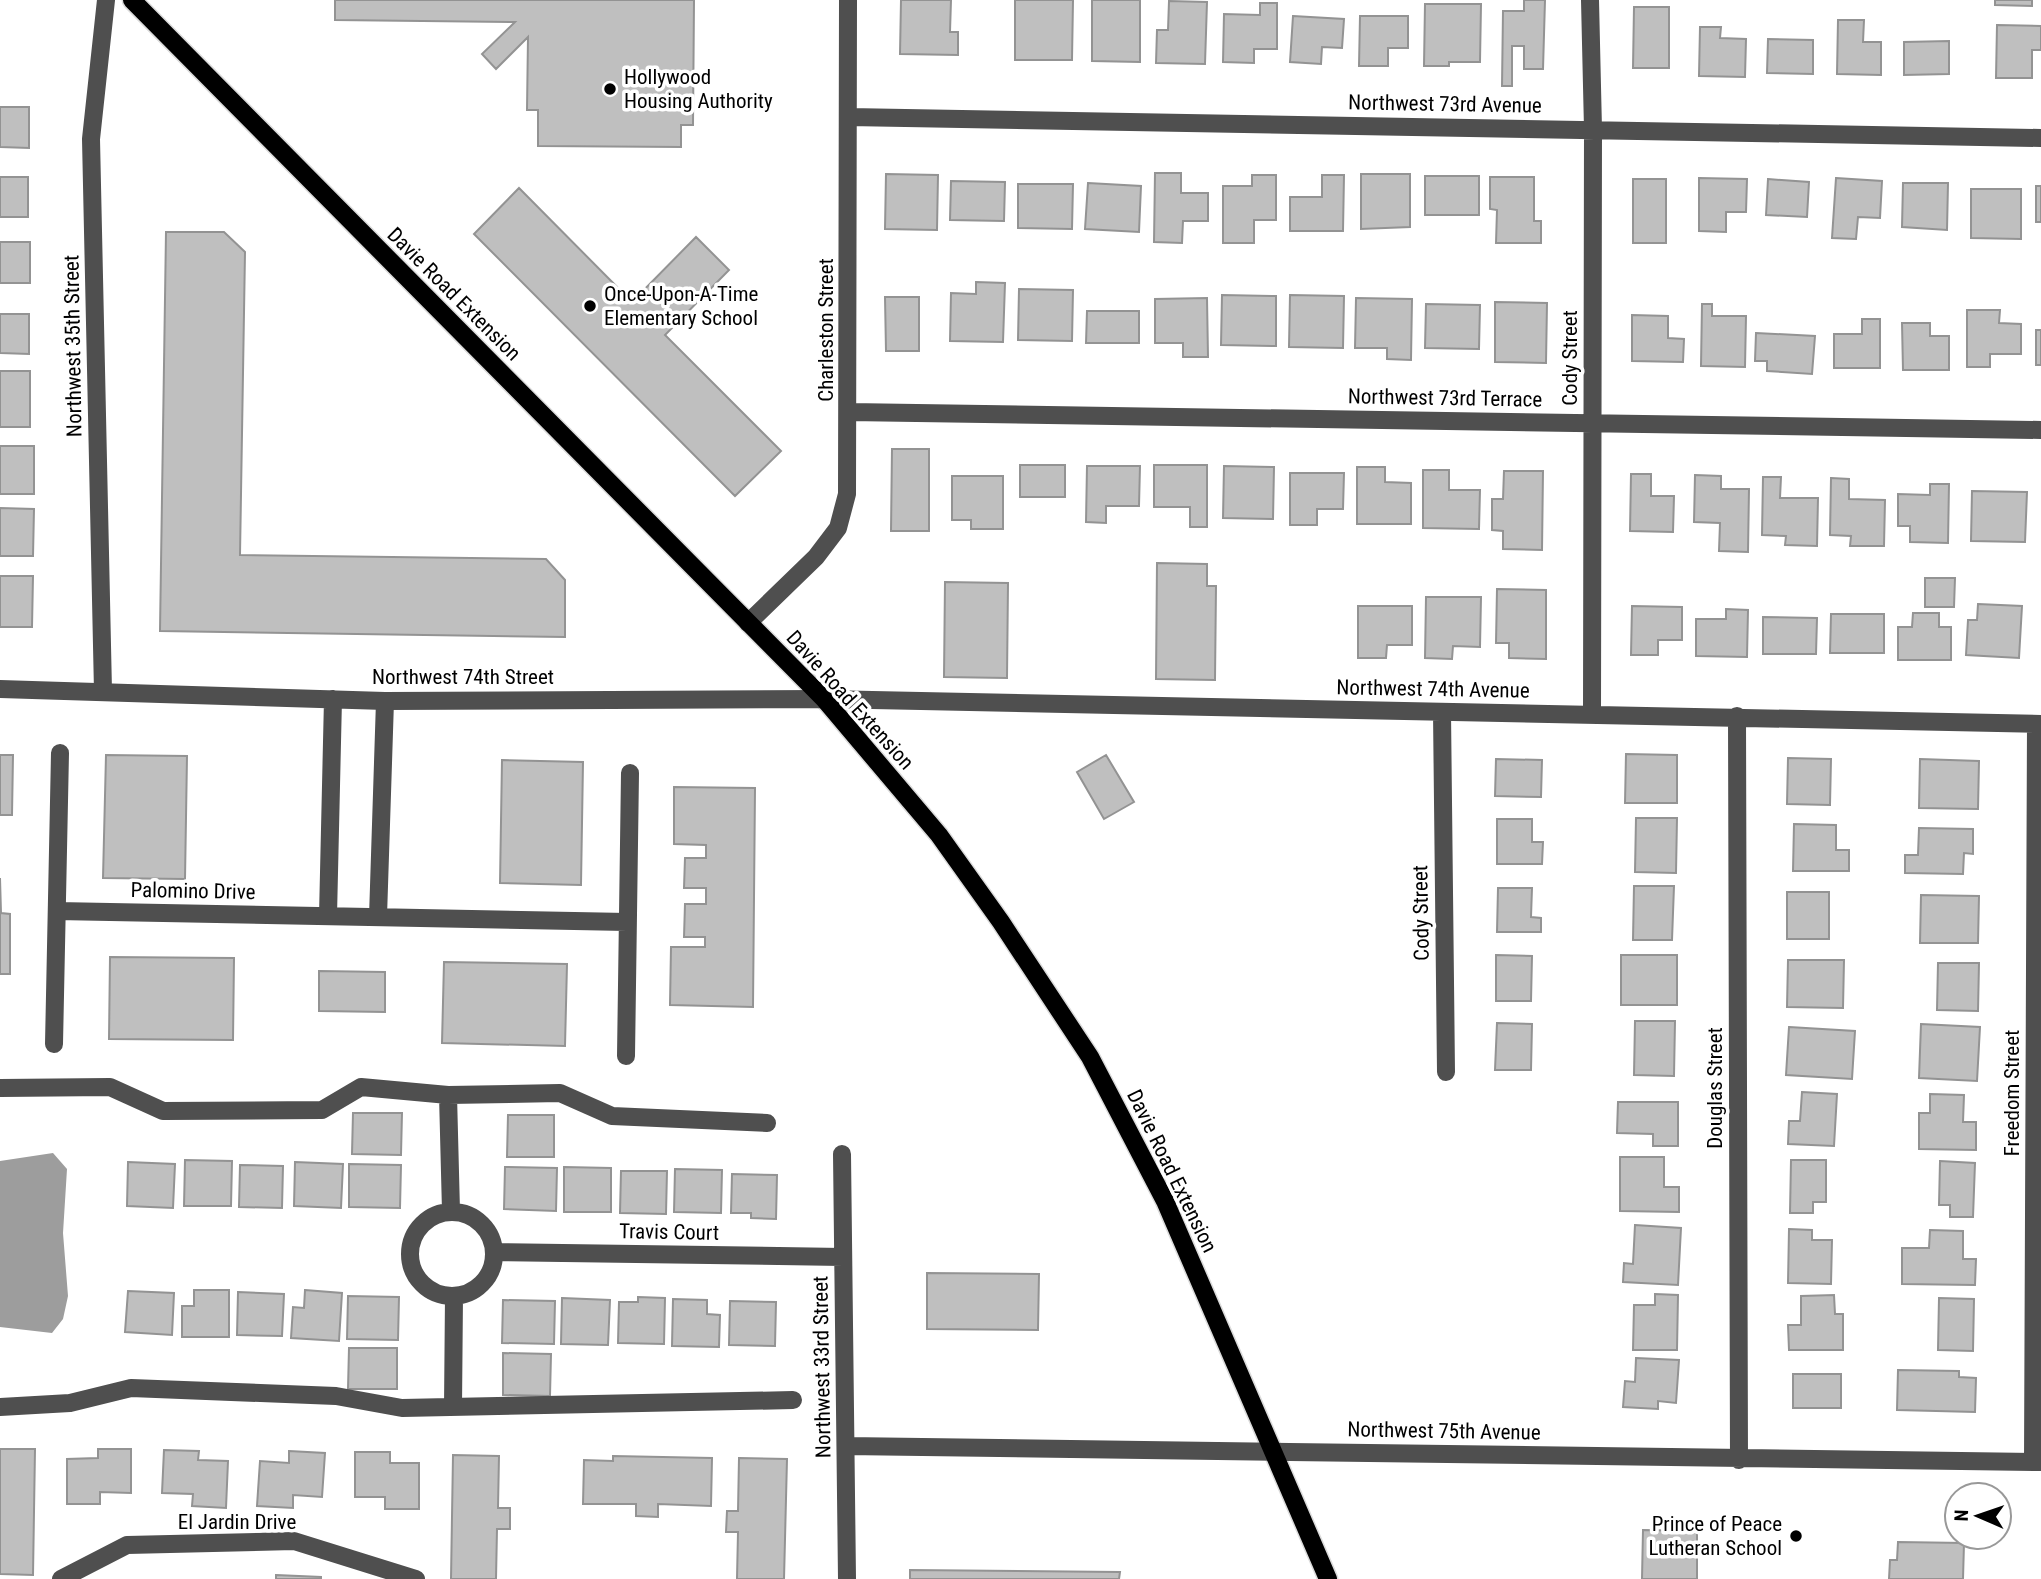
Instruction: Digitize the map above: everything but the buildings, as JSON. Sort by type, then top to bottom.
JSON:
[{"type":"main road","name":"Davie Road Extension","points":[[132,0],[824,699],[939,835],[1001,922],[1090,1057],[1165,1201],[1328,1579]]},
{"type":"street","name":"Northwest 35th Street","points":[[103,691],[91,139],[106,0]]},
{"type":"street","name":"Charleston Street","points":[[748,623],[816,557],[838,528],[847,494],[848,0]]},
{"type":"street","name":"Cody Street","points":[[1590,0],[1593,129],[1592,715]]},
{"type":"street","name":"Northwest 73rd Avenue","points":[[849,117],[2041,138]]},
{"type":"street","name":"Northwest 73rd Terrace","points":[[849,412],[2041,430]]},
{"type":"street","points":[[0,689],[103,691]]},
{"type":"street","name":"Northwest 74th Street","points":[[103,691],[385,701],[824,699]]},
{"type":"street","points":[[328,916],[333,699]]},
{"type":"street","name":"Northwest 74th Avenue","points":[[824,699],[2039,724]]},
{"type":"street","points":[[378,917],[385,701]]},
{"type":"street","name":"Cody Street","points":[[1442,712],[1446,1072]]},
{"type":"street","name":"Douglas Street","points":[[1737,716],[1739,1460]]},
{"type":"street","name":"Freedom Street","points":[[2037,1462],[2039,724]]},
{"type":"street","points":[[54,1044],[60,753]]},
{"type":"street","points":[[626,1056],[630,773]]},
{"type":"street","name":"Palomino Drive","points":[[57,911],[627,922]]},
{"type":"street","points":[[0,1088],[110,1087],[163,1111],[322,1110],[361,1087],[448,1096],[560,1093],[612,1116],[767,1123]]},
{"type":"street","points":[[448,1096],[451,1211]]},
{"type":"street","name":"Northwest 33rd Street","points":[[842,1154],[847,1579]]},
{"type":"street","points":[[451,1211],[467,1214],[481,1223],[491,1236],[495,1252],[492,1268],[483,1283],[470,1293],[454,1296],[438,1294],[424,1285],[414,1272],[410,1256],[413,1239],[422,1225],[435,1215],[451,1211]]},
{"type":"street","name":"Travis Court","points":[[495,1252],[843,1256]]},
{"type":"street","points":[[453,1407],[454,1296]]},
{"type":"street","points":[[0,1407],[70,1403],[131,1388],[336,1396],[402,1408],[793,1400]]},
{"type":"street","name":"Northwest 75th Avenue","points":[[846,1446],[2037,1462]]},
{"type":"street","name":"El Jardin Drive","points":[[61,1579],[127,1545],[294,1541],[416,1579]]},
{"type":"shaded area","points":[[53,1153],[67,1169],[63,1233],[68,1296],[63,1319],[52,1333],[0,1327],[0,1161]]},
{"type":"place","name":"Hollywood Housing Authority","points":[[610,89]]},
{"type":"place","name":"Once-Upon-A-Time Elementary School","points":[[590,306]]},
{"type":"place","name":"Prince of Peace Lutheran School","points":[[1796,1536]]}]
